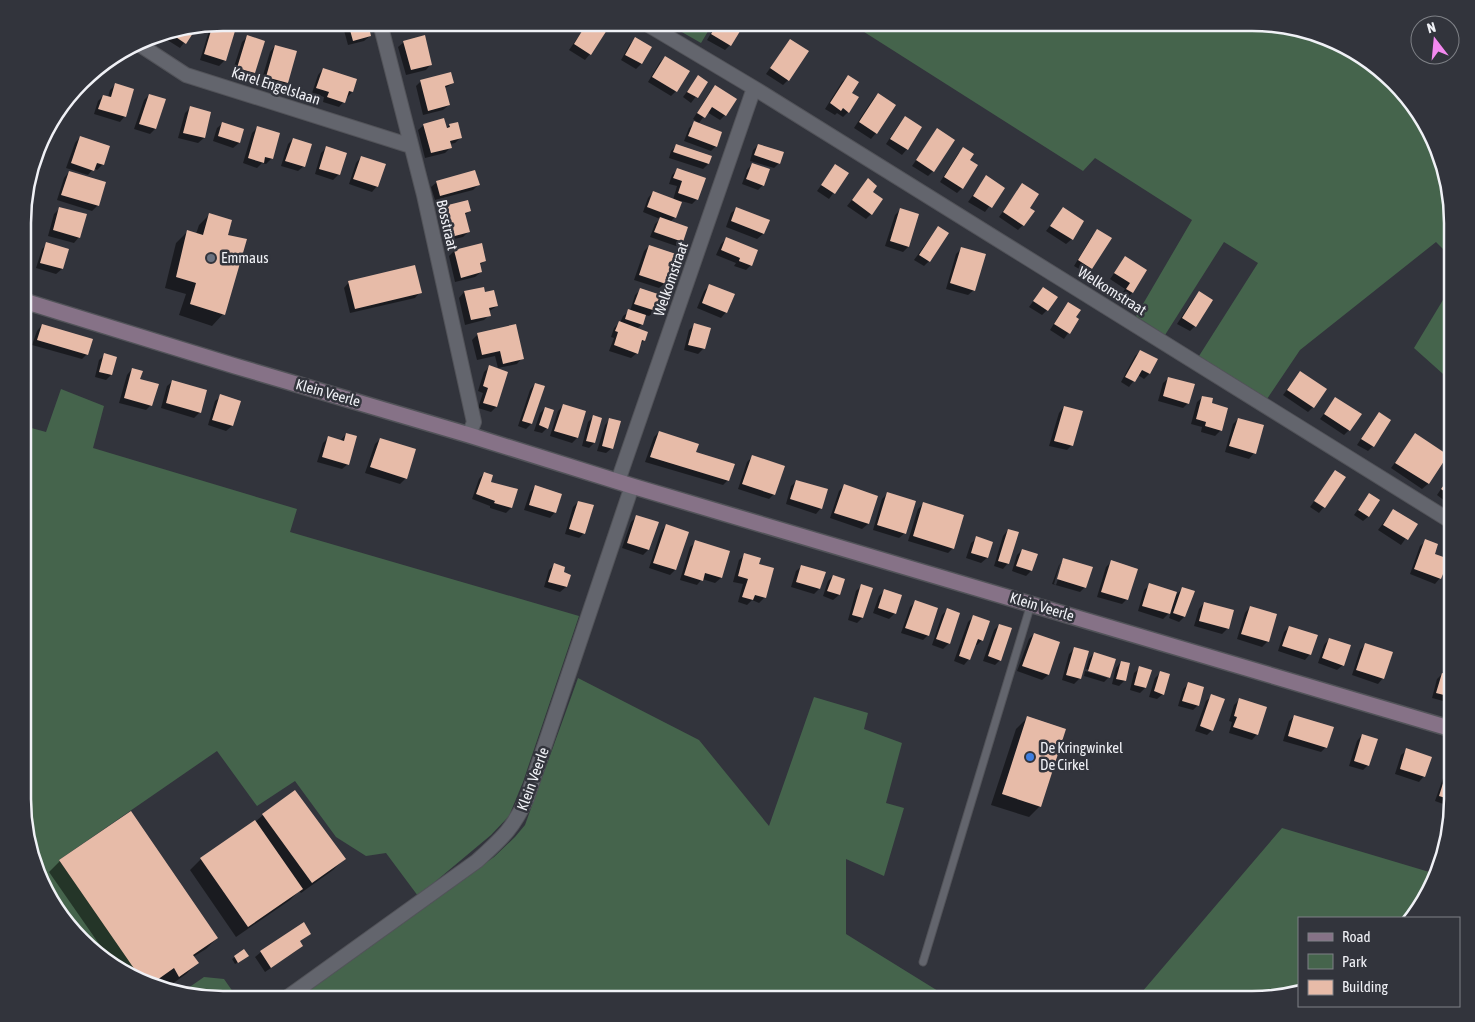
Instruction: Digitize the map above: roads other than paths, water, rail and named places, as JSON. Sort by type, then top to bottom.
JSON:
[{"type":"main road","name":"Klein Veerle","points":[[31,303],[625,483],[1444,727]]},
{"type":"street","name":"Bosstraat","points":[[382,31],[424,195],[474,422],[469,435]]},
{"type":"street","name":"Welkomstraat","points":[[658,31],[754,88],[1444,517]]},
{"type":"street","name":"Karel Engelslaan","points":[[144,48],[186,75],[411,146]]},
{"type":"street","name":"Welkomstraat","points":[[625,483],[754,88]]},
{"type":"street","name":"Klein Veerle","points":[[296,991],[478,861],[506,835],[518,820],[528,798],[625,483]]},
{"type":"lane","points":[[922,962],[1031,604]]},
{"type":"place","name":"Emmaus","points":[[211,258]]},
{"type":"place","name":"De Kringwinkel De Cirkel","points":[[1030,757]]}]
